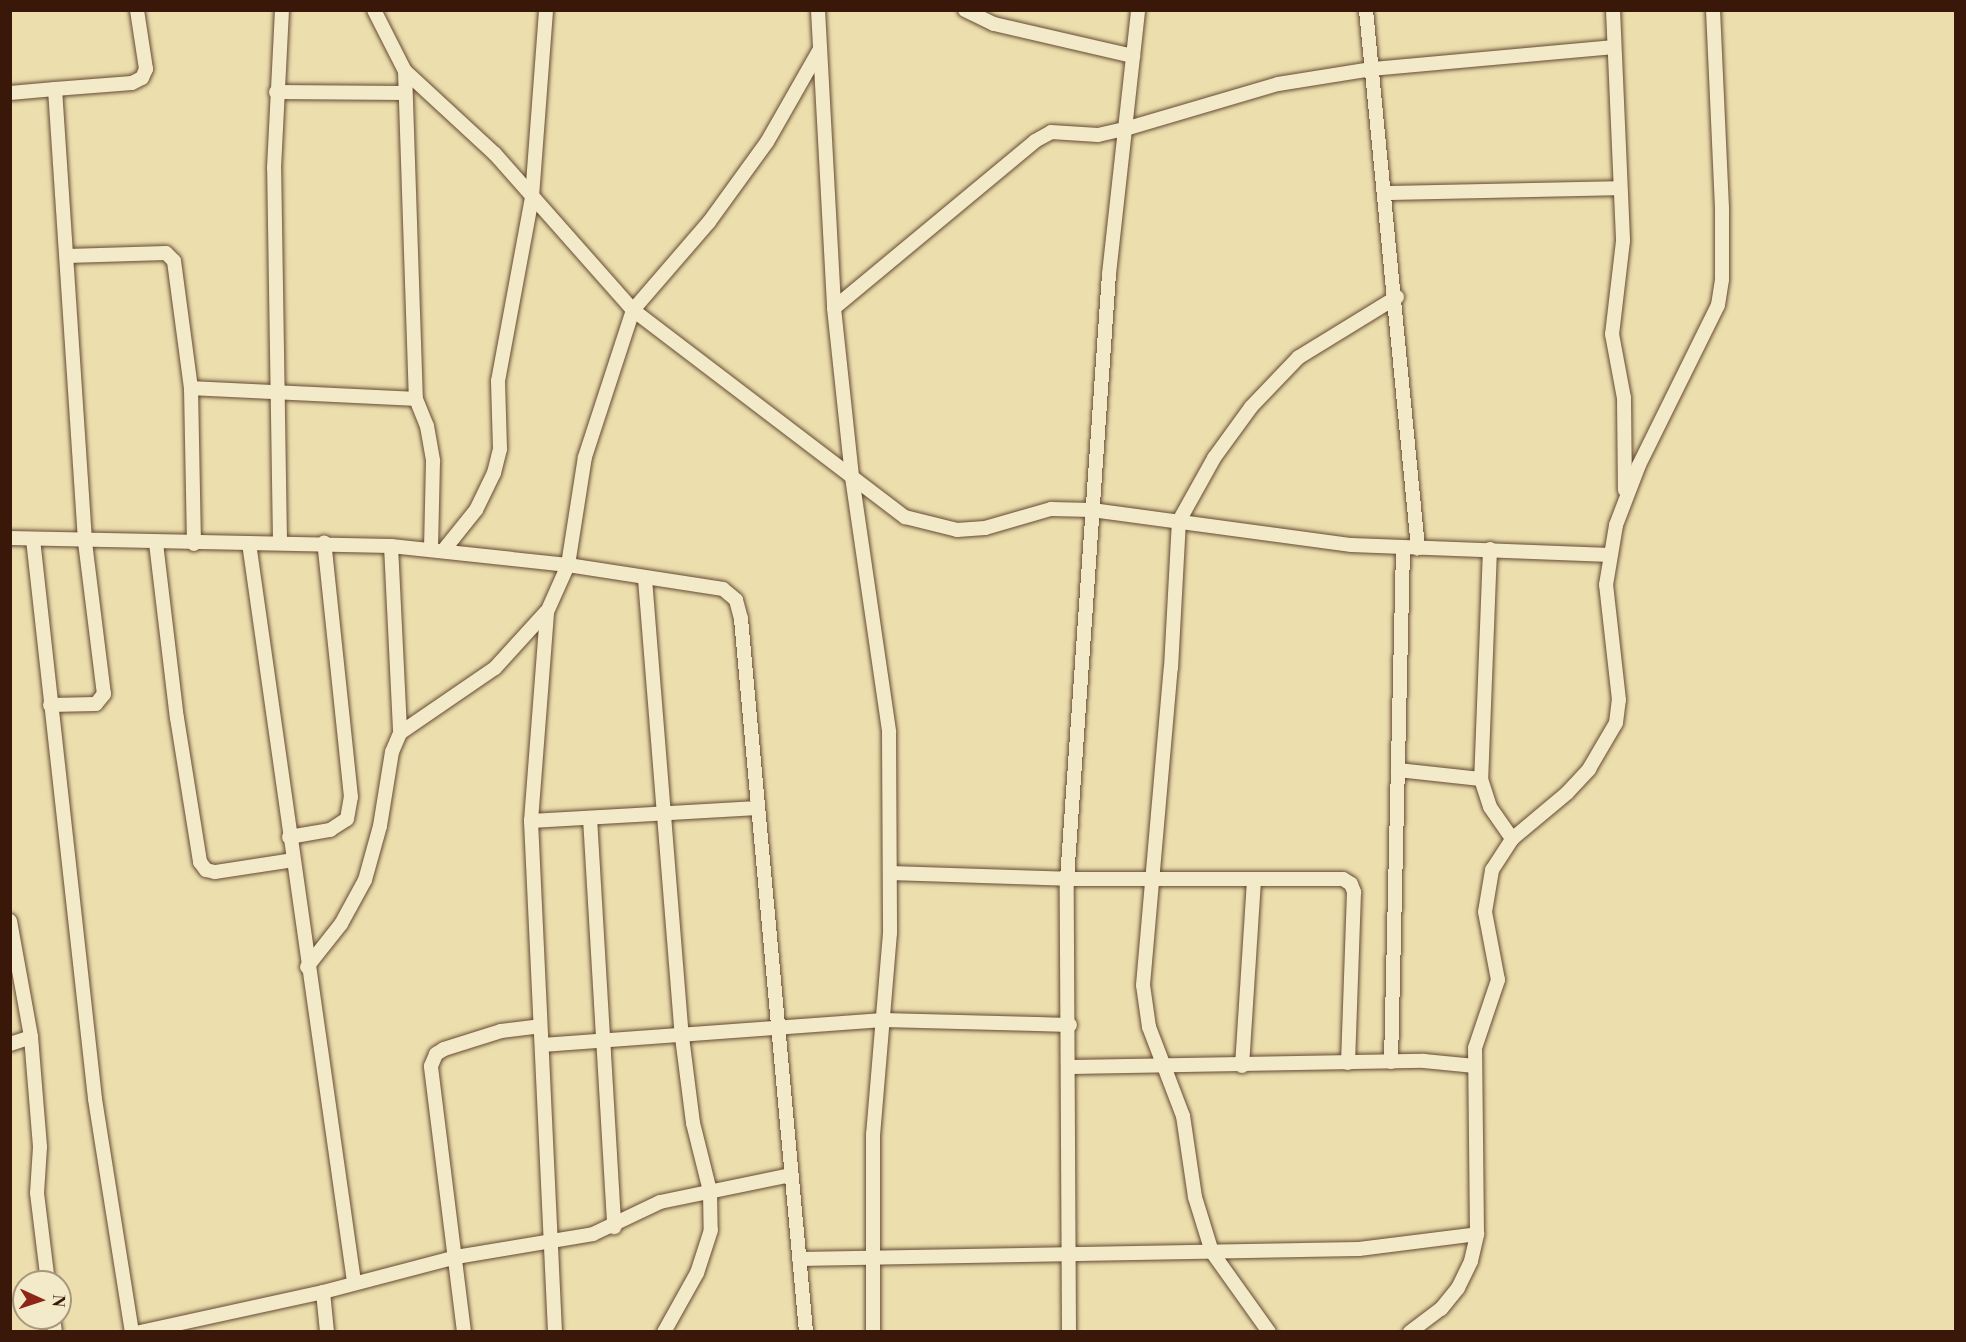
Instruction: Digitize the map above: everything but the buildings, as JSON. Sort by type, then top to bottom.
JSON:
[{"type":"street","points":[[10,93],[132,83],[142,78],[146,69],[137,10]]},
{"type":"street","points":[[280,542],[276,395],[276,92],[282,10]]},
{"type":"street","points":[[374,10],[391,51],[405,71],[495,154],[633,310],[905,517],[932,527],[957,530],[985,528],[1052,509],[1092,510],[1403,549],[1490,549],[1610,555]]},
{"type":"street","points":[[437,551],[476,510],[494,473],[500,449],[498,381],[532,197],[546,10]]},
{"type":"street","points":[[818,10],[834,308],[852,477],[889,732],[890,873],[883,1020],[873,1134],[873,1332]]},
{"type":"street","points":[[965,10],[1133,56]]},
{"type":"street","points":[[1069,1332],[1071,1067],[1066,879],[1108,274],[1138,10]]},
{"type":"street","points":[[1366,10],[1397,297],[1418,549]]},
{"type":"street","points":[[1613,10],[1623,241],[1612,334],[1624,398],[1625,498]]},
{"type":"street","points":[[1410,1332],[1441,1309],[1458,1288],[1471,1261],[1477,1234],[1475,1066],[1479,1031],[1498,980],[1486,921],[1487,891],[1500,853],[1512,839],[1568,793],[1589,769],[1616,723],[1619,700],[1606,585],[1610,555],[1625,498],[1718,305],[1722,279],[1722,208],[1713,10]]},
{"type":"street","points":[[834,308],[1035,141],[1051,132],[1098,135],[1278,84],[1372,69],[1613,47]]},
{"type":"street","points":[[400,733],[495,668],[547,612],[568,565],[585,457],[633,310],[709,222],[767,142],[820,49]]},
{"type":"street","points":[[405,71],[416,399],[427,426],[433,461],[437,551]]},
{"type":"street","points":[[50,705],[96,704],[104,694],[85,542],[55,89]]},
{"type":"street","points":[[276,92],[405,93]]},
{"type":"street","points":[[1385,193],[1620,188]]},
{"type":"street","points":[[67,256],[171,256],[191,388],[194,544]]},
{"type":"street","points":[[1269,1332],[1212,1252],[1195,1197],[1183,1116],[1166,1066],[1149,1027],[1143,985],[1171,668],[1179,521],[1214,458],[1251,407],[1299,357],[1397,297]]},
{"type":"street","points":[[191,388],[276,395],[416,399]]},
{"type":"street","points":[[10,538],[194,544],[324,542],[391,546],[568,565],[645,579],[723,589],[736,600],[741,619],[806,1332]]},
{"type":"street","points":[[33,539],[95,1099],[132,1332]]},
{"type":"street","points":[[289,837],[330,830],[347,819],[351,797],[324,542]]},
{"type":"street","points":[[156,543],[177,718],[200,862],[206,870],[215,872],[292,860]]},
{"type":"street","points":[[249,543],[292,860],[354,1282]]},
{"type":"street","points":[[308,967],[341,924],[365,880],[380,826],[392,752],[400,733],[391,546]]},
{"type":"street","points":[[1391,1062],[1403,549]]},
{"type":"street","points":[[1490,549],[1481,779],[1490,807],[1512,839]]},
{"type":"street","points":[[645,579],[682,1037],[693,1123],[710,1191],[711,1230],[697,1273],[664,1332]]},
{"type":"street","points":[[547,612],[531,821],[542,1046],[548,1239],[555,1332]]},
{"type":"street","points":[[1398,770],[1481,779]]},
{"type":"street","points":[[531,821],[758,808]]},
{"type":"street","points":[[590,818],[614,1227]]},
{"type":"street","points":[[890,873],[1066,879],[1343,879],[1351,884],[1354,892],[1348,1063]]},
{"type":"street","points":[[1242,1066],[1254,879]]},
{"type":"street","points":[[10,921],[32,1037],[40,1147],[37,1193],[47,1270]]},
{"type":"street","points":[[542,1046],[883,1020],[1070,1024]]},
{"type":"street","points":[[464,1332],[431,1066],[436,1054],[444,1049],[501,1031],[540,1026]]},
{"type":"street","points":[[10,1044],[32,1037]]},
{"type":"street","points":[[1071,1067],[1391,1062],[1475,1066]]},
{"type":"street","points":[[140,1332],[323,1292],[456,1257],[548,1239],[593,1234],[614,1227],[660,1202],[790,1175]]},
{"type":"street","points":[[799,1259],[1359,1249],[1477,1234]]},
{"type":"street","points":[[323,1292],[327,1332]]}]
